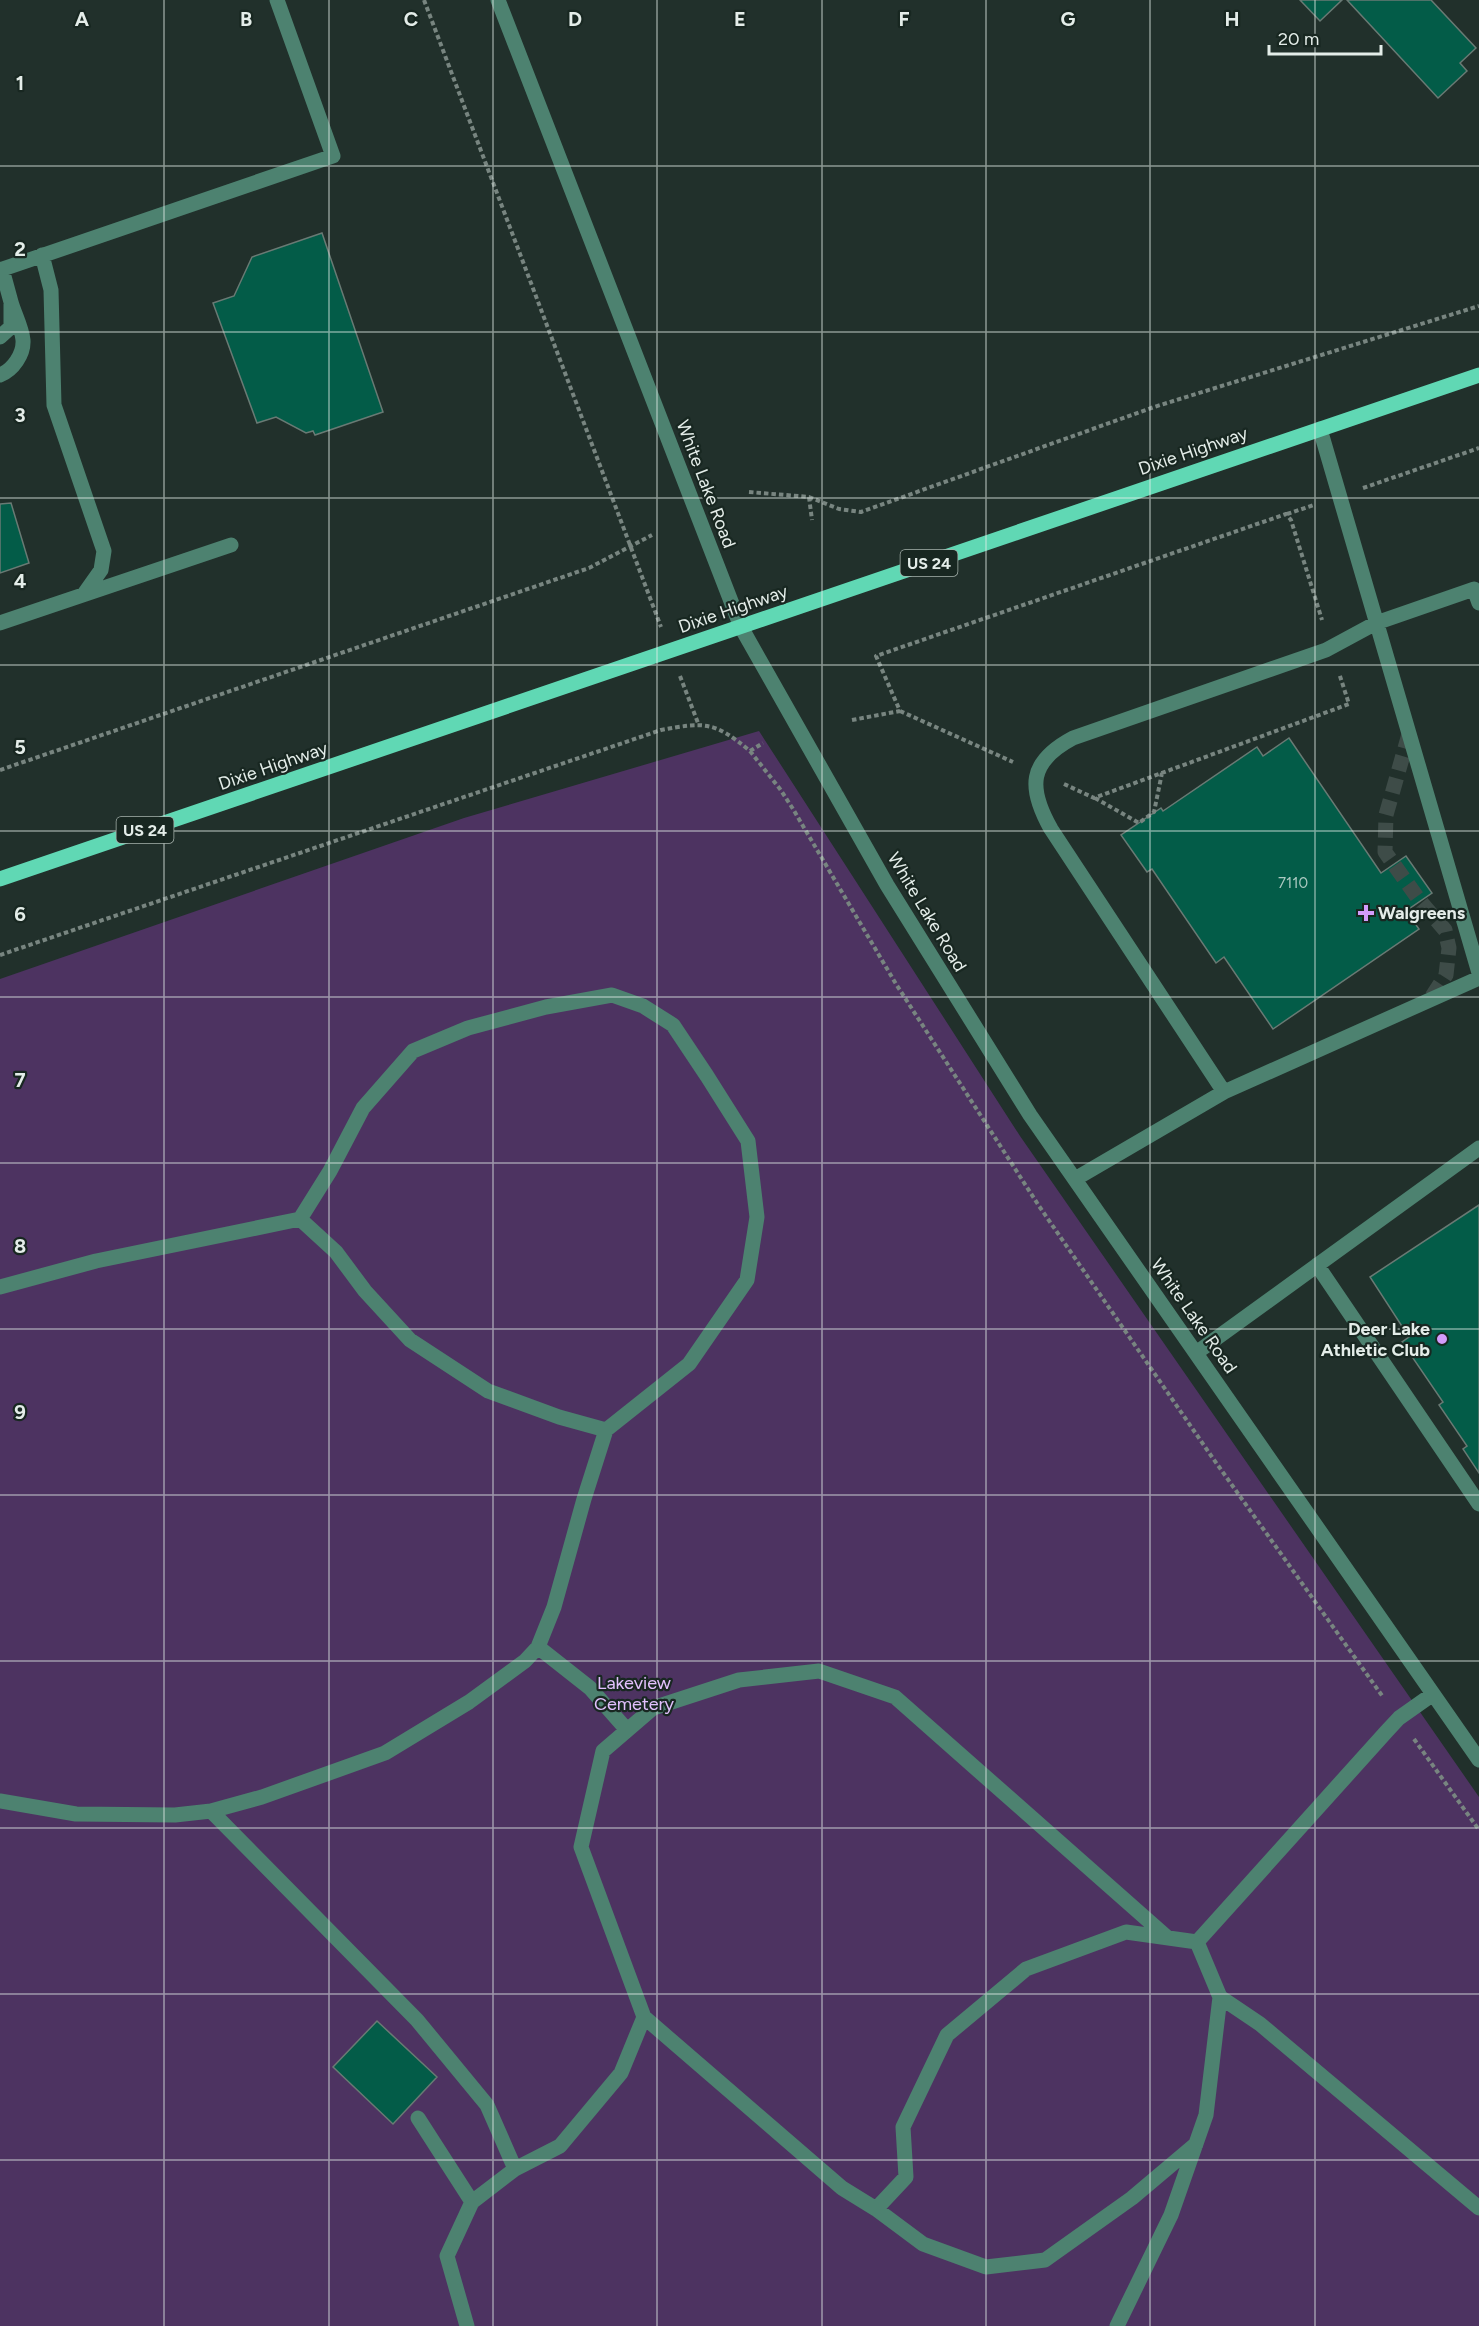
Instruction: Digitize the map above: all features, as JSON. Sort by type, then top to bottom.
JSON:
[{"type":"main road","name":"Dixie Highway","points":[[0,879],[1479,375]]},
{"type":"street","points":[[0,375],[6,373],[19,358],[23,340],[1,269],[333,156],[277,0]]},
{"type":"street","name":"White Lake Road","points":[[498,0],[741,627],[887,885],[1030,1115],[1479,1760]]},
{"type":"street","points":[[42,255],[51,290],[54,405],[104,551],[101,570],[84,594]]},
{"type":"street","points":[[0,337],[11,327],[11,302]]},
{"type":"street","points":[[1320,429],[1479,974]]},
{"type":"street","points":[[0,623],[231,545]]},
{"type":"street","points":[[1224,1092],[1038,807],[1034,785],[1042,763],[1059,745],[1073,738],[1331,647],[1376,623],[1477,593]]},
{"type":"street","points":[[1075,1179],[1224,1092],[1479,978]]},
{"type":"street","points":[[0,1287],[96,1262],[300,1219],[330,1171],[363,1108],[413,1051],[468,1028],[546,1007],[612,995],[643,1005],[673,1025],[748,1141],[757,1217],[747,1280],[689,1364],[606,1430],[584,1498],[554,1607],[538,1647],[525,1661],[469,1702],[385,1753],[262,1797],[211,1811],[175,1815],[76,1814],[0,1801]]},
{"type":"street","points":[[1196,1353],[1479,1148]]},
{"type":"street","points":[[300,1219],[336,1252],[365,1292],[410,1340],[488,1391],[559,1417],[606,1430]]},
{"type":"street","points":[[1317,1265],[1479,1504]]},
{"type":"street","points":[[538,1647],[590,1688],[627,1730]]},
{"type":"street","points":[[1168,1938],[895,1696],[819,1671],[739,1680],[652,1708],[603,1751],[581,1846],[644,2017],[842,2188],[876,2209],[923,2244],[986,2267],[1045,2260],[1132,2198],[1196,2144]]},
{"type":"street","points":[[1197,1942],[1399,1718],[1433,1694]]},
{"type":"street","points":[[211,1811],[417,2020],[487,2105],[515,2169]]},
{"type":"street","points":[[876,2209],[906,2177],[903,2127],[947,2035],[1026,1969],[1126,1932],[1197,1942]]},
{"type":"street","points":[[1117,2326],[1171,2215],[1206,2115],[1220,1997],[1197,1942]]},
{"type":"street","points":[[1220,1997],[1260,2024],[1479,2208]]},
{"type":"street","points":[[467,2326],[447,2256],[472,2202],[515,2169],[560,2146],[621,2073],[644,2017]]},
{"type":"street","points":[[418,2118],[472,2202]]},
{"type":"path","points":[[424,0],[644,583]]},
{"type":"path","points":[[749,492],[808,497],[839,509],[861,512],[1154,407],[1479,306]]},
{"type":"path","points":[[900,711],[876,656],[1479,448]]},
{"type":"path","points":[[808,497],[812,520]]},
{"type":"path","points":[[1094,798],[1349,704],[1291,520],[1286,514]]},
{"type":"path","points":[[0,770],[589,568],[652,535]]},
{"type":"path","points":[[852,720],[900,711],[1039,772],[1094,798],[1139,823],[1154,812],[1163,772]]},
{"type":"path","points":[[0,955],[661,730],[698,723],[719,728],[750,751],[780,789],[896,984],[1038,1206],[1239,1496],[1479,1830]]},
{"type":"path","points":[[750,751],[763,743]]},
{"type":"green space","name":"Lakeview Cemetery","points":[[759,731],[1020,1136],[1479,1797],[1479,2326],[0,2326],[0,979],[464,818]]},
{"type":"building","points":[[1300,0],[1342,0],[1320,21]]},
{"type":"building","points":[[1347,0],[1431,0],[1476,48],[1460,63],[1467,71],[1438,98]]},
{"type":"building","points":[[322,233],[383,412],[315,435],[313,431],[306,433],[276,417],[257,423],[213,303],[234,296],[252,257]]},
{"type":"building","points":[[11,503],[29,563],[0,573],[0,504]]},
{"type":"building","name":"Walgreens","points":[[1289,738],[1381,873],[1406,856],[1432,893],[1406,911],[1419,929],[1273,1029],[1224,957],[1216,963],[1152,869],[1147,872],[1121,835],[1161,808],[1163,811],[1257,747],[1263,756]]},
{"type":"building","name":"Deer Lake Athletic Club","points":[[1479,1205],[1479,1473],[1463,1449],[1467,1446],[1439,1405],[1443,1402],[1402,1342],[1409,1337],[1370,1277]]},
{"type":"building","points":[[377,2021],[437,2077],[393,2124],[333,2067]]},
{"type":"tunnel","points":[[1409,734],[1386,815],[1385,852],[1420,901],[1445,930],[1449,948],[1446,975],[1429,1001]]},
{"type":"place","name":"Walgreens","points":[[1366,913]]},
{"type":"place","name":"Deer Lake Athletic Club","points":[[1442,1339]]}]
